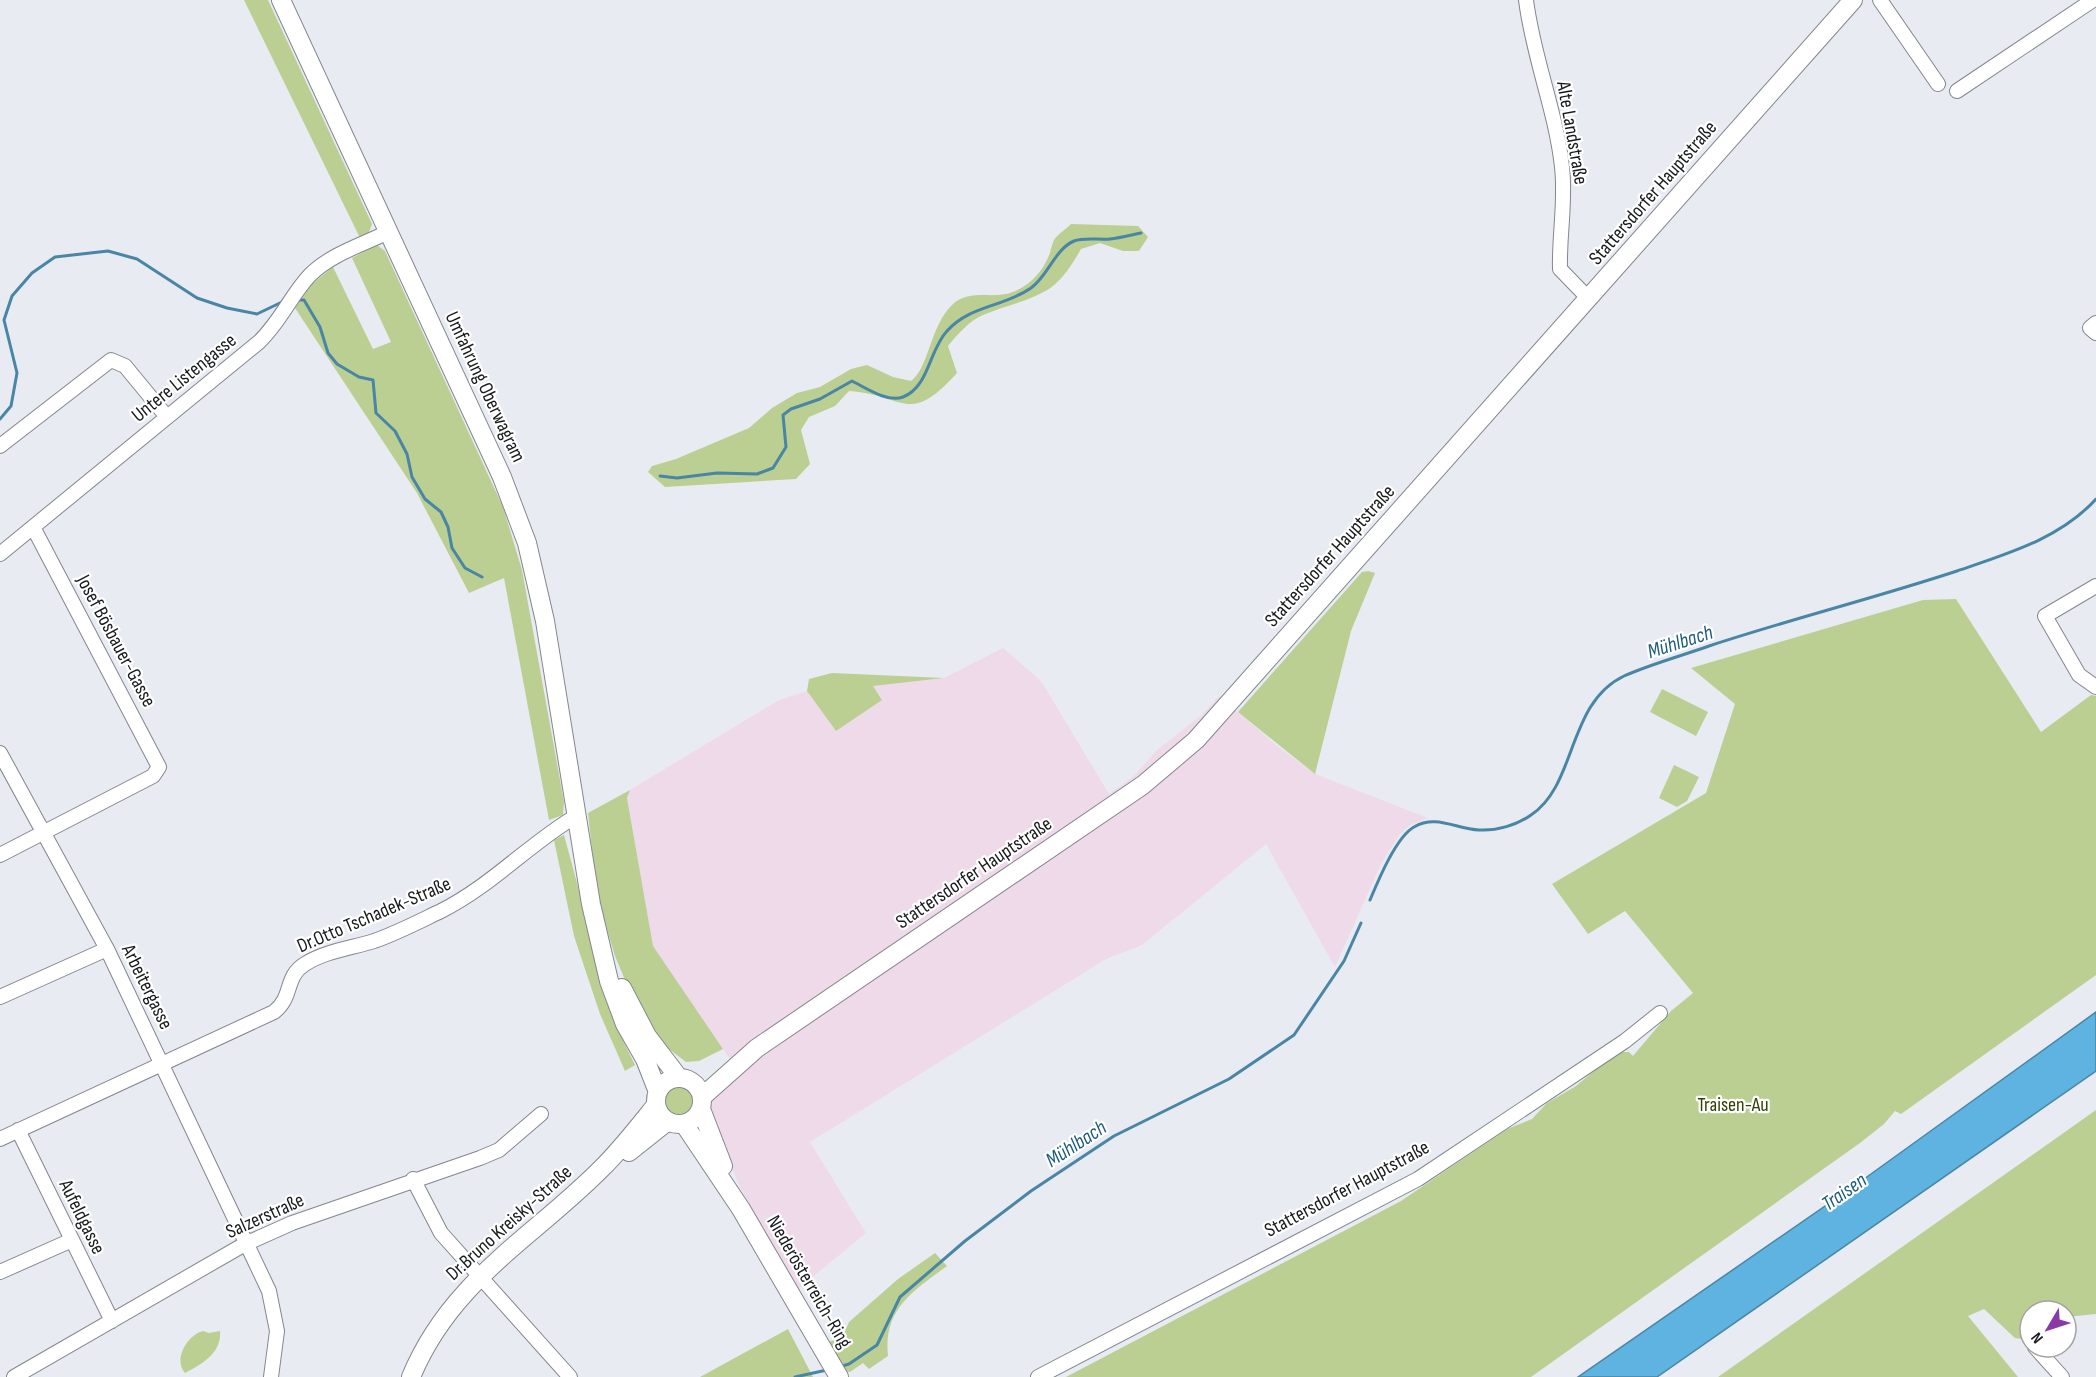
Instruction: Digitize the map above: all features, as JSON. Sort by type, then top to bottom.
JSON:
[{"type":"main road","name":"Umfahrung Oberwagram","points":[[280,0],[502,477],[527,543],[545,621],[576,816]]},
{"type":"main road","name":"Stattersdorfer Hauptstraße","points":[[701,1103],[757,1048],[1143,785],[1196,740],[1853,0]]},
{"type":"main road","points":[[576,816],[591,904],[625,1024],[647,1065],[657,1098],[676,1122],[694,1118],[701,1103],[685,1079],[647,1036],[614,980]]},
{"type":"main road","name":"Stattersdorfer Hauptstraße","points":[[685,1079],[757,1048]]},
{"type":"main road","points":[[657,1098],[666,1081],[685,1079]]},
{"type":"main road","name":"Dr.Bruno Kreisky-Straße","points":[[604,1167],[657,1098]]},
{"type":"main road","name":"Niederösterreich-Ring","points":[[701,1103],[741,1209]]},
{"type":"main road","name":"Dr.Bruno Kreisky-Straße","points":[[411,1377],[428,1341],[445,1315],[479,1275],[604,1167],[676,1122]]},
{"type":"main road","name":"Niederösterreich-Ring","points":[[676,1122],[741,1209],[839,1377]]},
{"type":"street","name":"Alte Landstraße","points":[[1526,0],[1530,30],[1562,166],[1564,202],[1560,269],[1589,299]]},
{"type":"street","points":[[1880,0],[1938,84]]},
{"type":"street","points":[[1957,91],[2093,0]]},
{"type":"street","name":"Untere Listengasse","points":[[0,554],[259,342],[308,277],[324,264],[388,232]]},
{"type":"street","points":[[0,446],[111,360],[125,366],[167,417]]},
{"type":"street","name":"Josef Bösbauer-Gasse","points":[[33,527],[159,764],[155,775],[44,834]]},
{"type":"street","points":[[2096,586],[2045,616],[2079,675],[2096,687]]},
{"type":"street","name":"Arbeitergasse","points":[[0,753],[107,949],[269,1291],[276,1315],[277,1331],[271,1377]]},
{"type":"street","name":"Dr.Otto Tschadek-Straße","points":[[0,1139],[274,1012],[284,1004],[291,979],[306,963],[376,940],[468,896],[556,827],[576,816]]},
{"type":"street","points":[[0,855],[44,834]]},
{"type":"street","points":[[0,997],[107,949]]},
{"type":"street","name":"Stattersdorfer Hauptstraße","points":[[1038,1377],[1418,1179],[1625,1041],[1660,1013]]},
{"type":"street","name":"Salzerstraße","points":[[14,1377],[245,1244],[292,1223],[499,1150],[542,1114]]},
{"type":"street","name":"Aufeldgasse","points":[[18,1130],[112,1321]]},
{"type":"street","points":[[413,1179],[441,1233],[570,1377]]},
{"type":"street","points":[[0,1272],[72,1240]]},
{"type":"street","points":[[2046,1359],[2062,1377]]},
{"type":"shaded area","points":[[1003,648],[1041,681],[1109,794],[1134,776],[1157,750],[1202,715],[1219,696],[1276,745],[1315,774],[1428,818],[1410,825],[1399,835],[1380,866],[1335,967],[1266,844],[1142,945],[1106,959],[810,1142],[866,1233],[798,1289],[740,1187],[708,1110],[716,1090],[738,1071],[653,946],[627,798],[630,790],[779,700],[807,691],[836,731],[882,699],[873,686],[944,678]]},
{"type":"green space","points":[[244,0],[268,0],[372,224],[368,235],[360,238]]},
{"type":"green space","points":[[1071,224],[1138,226],[1148,237],[1139,251],[1123,251],[1100,243],[1081,249],[1053,286],[1037,295],[992,311],[973,321],[948,346],[957,373],[927,399],[906,404],[849,391],[835,406],[809,417],[801,430],[810,464],[796,479],[665,487],[648,472],[652,466],[676,459],[749,428],[772,408],[797,393],[820,387],[851,369],[867,365],[893,377],[911,381],[922,367],[939,324],[952,305],[966,297],[1005,294],[1025,285],[1036,277],[1044,266],[1054,240]]},
{"type":"green space","points":[[377,245],[385,251],[503,507],[522,570],[564,802],[563,815],[549,820],[504,578],[469,593],[417,493],[295,308],[312,284],[333,267],[373,349],[391,342],[352,258]]},
{"type":"green space","points":[[1362,572],[1375,573],[1351,631],[1315,774],[1238,712]]},
{"type":"green space","name":"Traisen-Au","points":[[1956,599],[2041,732],[2091,695],[2096,696],[2096,975],[1901,1114],[1895,1111],[1884,1124],[1860,1143],[1531,1377],[1066,1377],[1401,1201],[1507,1129],[1532,1119],[1547,1103],[1576,1086],[1612,1056],[1620,1052],[1629,1052],[1633,1056],[1671,1011],[1693,993],[1625,911],[1588,934],[1552,884],[1706,793],[1735,704],[1691,668],[1923,600]]},
{"type":"green space","points":[[832,673],[944,678],[873,686],[882,700],[836,731],[807,691],[809,679]]},
{"type":"green space","points":[[1662,689],[1708,712],[1696,736],[1650,712]]},
{"type":"green space","points":[[1674,765],[1699,777],[1687,801],[1677,807],[1659,798]]},
{"type":"green space","points":[[630,790],[627,798],[653,946],[723,1049],[699,1061],[686,1062],[656,1039],[635,1004],[615,956],[597,897],[588,813]]},
{"type":"green space","points":[[564,835],[615,1024],[635,1065],[625,1071],[600,1014],[574,936],[554,840]]},
{"type":"green space","points":[[679,1086],[689,1090],[693,1100],[689,1110],[679,1114],[669,1110],[665,1100],[669,1090]]},
{"type":"green space","points":[[2096,1110],[2096,1314],[2078,1316],[2078,1299],[2018,1299],[2018,1338],[1984,1309],[1968,1316],[2018,1377],[1718,1377]]},
{"type":"green space","points":[[935,1253],[947,1266],[912,1293],[896,1313],[890,1326],[888,1356],[869,1369],[863,1363],[850,1372],[842,1371],[824,1344],[843,1336],[849,1322],[898,1279]]},
{"type":"green space","points":[[788,1329],[813,1377],[700,1377]]},
{"type":"green space","points":[[203,1331],[209,1333],[220,1331],[218,1346],[204,1362],[185,1373],[180,1362],[181,1355],[192,1337]]},
{"type":"water","name":"Traisen","points":[[2096,1012],[2096,1071],[1657,1377],[1578,1377],[1864,1179]]},
{"type":"waterway","points":[[660,476],[677,478],[717,473],[757,474],[773,468],[786,447],[783,415],[791,409],[820,399],[852,381],[884,396],[903,397],[912,392],[924,377],[941,339],[956,322],[1031,288],[1067,245],[1078,240],[1110,239],[1141,233]]},
{"type":"waterway","points":[[0,419],[11,406],[17,373],[4,320],[12,296],[32,273],[55,257],[108,251],[137,259],[197,298],[227,308],[257,314],[284,301]]},
{"type":"waterway","points":[[297,300],[304,300],[320,327],[328,353],[337,364],[359,377],[373,380],[376,413],[395,431],[407,454],[412,477],[425,499],[441,512],[448,527],[452,548],[465,568],[482,577]]},
{"type":"waterway","name":"Mühlbach","points":[[1370,900],[1394,849],[1407,832],[1414,827],[1422,823],[1438,822],[1479,830],[1500,828],[1525,819],[1546,802],[1557,784],[1592,705],[1606,688],[1624,676],[1709,646],[1926,581],[2013,551],[2066,525],[2096,499]]},
{"type":"waterway","name":"Mühlbach","points":[[839,1367],[849,1364],[877,1345],[900,1297],[965,1241],[1031,1191],[1114,1136],[1229,1079],[1294,1035],[1344,961],[1361,923]]},
{"type":"waterway","name":"Mühlbach","points":[[795,1377],[827,1370]]}]
